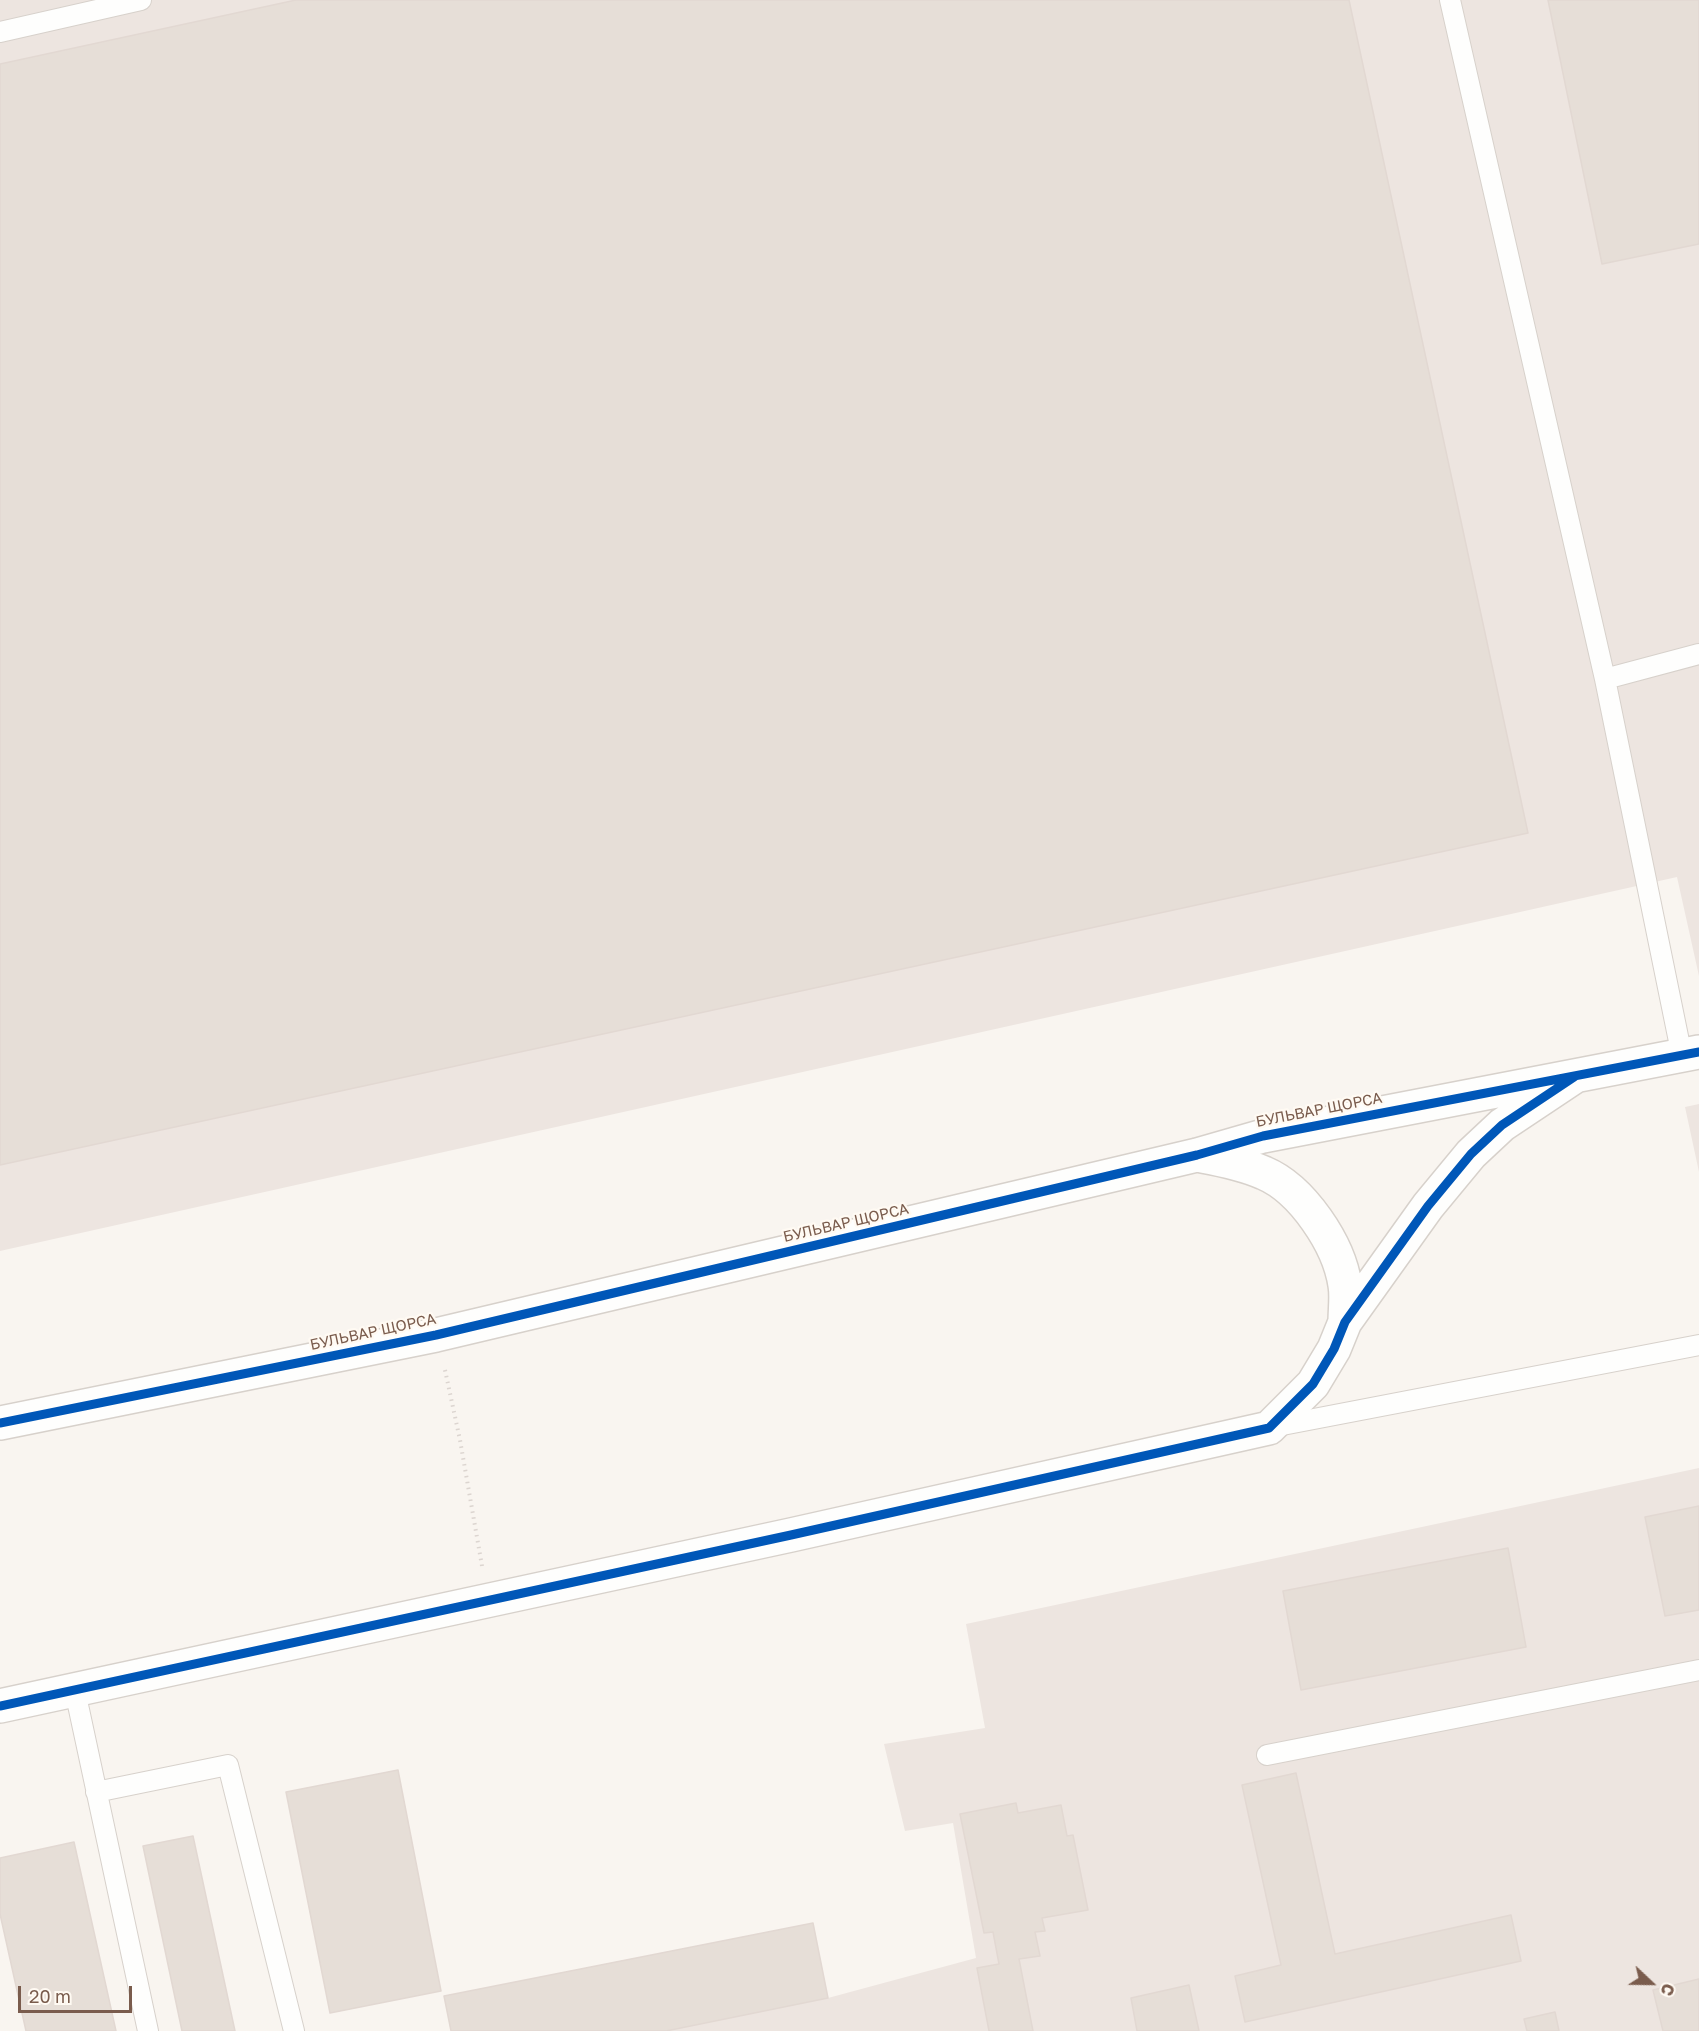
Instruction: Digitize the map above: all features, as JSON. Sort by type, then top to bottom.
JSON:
[{"type":"street","name":"БУЛЬВАР ЩОРСА","points":[[0,1423],[436,1335],[1197,1155],[1263,1136],[1691,1054]]},
{"type":"street","points":[[0,1706],[488,1601],[1269,1428],[1313,1384],[1334,1349],[1345,1322],[1428,1206],[1471,1154],[1502,1125],[1574,1077]]},
{"type":"street","points":[[1197,1155],[1244,1164],[1267,1174],[1295,1194],[1312,1212],[1335,1252],[1345,1284],[1345,1322]]},
{"type":"lane","points":[[0,32],[141,0]]},
{"type":"lane","points":[[1450,0],[1691,1054]]},
{"type":"lane","points":[[1605,679],[1699,654]]},
{"type":"lane","points":[[1269,1428],[1699,1345]]},
{"type":"lane","points":[[1267,1755],[1699,1670]]},
{"type":"lane","points":[[75,1690],[148,2031]]},
{"type":"lane","points":[[96,1792],[228,1765],[294,2031]]},
{"type":"path","points":[[436,1335],[460,1440],[488,1601]]},
{"type":"shaded area","points":[[0,0],[1699,0],[1699,976],[1677,877],[0,1251]]},
{"type":"shaded area","points":[[1699,1104],[1699,1172],[1685,1107]]},
{"type":"shaded area","points":[[1699,1468],[1699,2031],[451,2031],[444,1996],[813,1923],[828,1998],[976,1958],[953,1823],[905,1831],[884,1744],[985,1728],[966,1624]]},
{"type":"building","points":[[296,0],[1349,0],[1528,833],[0,1165],[0,64]]},
{"type":"building","points":[[1548,0],[1699,0],[1699,244],[1602,264]]},
{"type":"building","points":[[1699,1506],[1699,1610],[1665,1616],[1645,1517]]},
{"type":"building","points":[[1508,1548],[1526,1647],[1301,1690],[1283,1591]]},
{"type":"building","points":[[398,1770],[441,1991],[330,2013],[286,1792]]},
{"type":"building","points":[[1296,1773],[1335,1954],[1511,1915],[1521,1961],[1245,2022],[1235,1976],[1281,1965],[1242,1785]]},
{"type":"building","points":[[1016,1803],[1018,1813],[1061,1805],[1067,1836],[1073,1835],[1088,1910],[1042,1918],[1045,1931],[1035,1932],[1040,1956],[1019,1959],[1033,2031],[989,2031],[977,1968],[999,1964],[993,1932],[984,1933],[960,1814]]},
{"type":"building","points":[[193,1836],[235,2031],[182,2031],[143,1846]]},
{"type":"building","points":[[74,1842],[116,2031],[26,2031],[0,1914],[0,1858]]},
{"type":"building","points":[[813,1923],[828,1998],[666,2031],[451,2031],[444,1996]]},
{"type":"building","points":[[1699,1979],[1699,2031],[1663,2031],[1653,1990]]},
{"type":"building","points":[[1189,1985],[1199,2031],[1137,2031],[1131,1998]]},
{"type":"building","points":[[1555,2012],[1559,2031],[1527,2031],[1524,2019]]},
{"type":"cycle path","points":[[0,1423],[436,1335],[1197,1155],[1263,1136],[1699,1052]]},
{"type":"cycle path","points":[[0,1706],[791,1535],[1269,1428],[1313,1384],[1334,1349],[1345,1322],[1428,1206],[1471,1154],[1502,1125],[1574,1077]]}]
